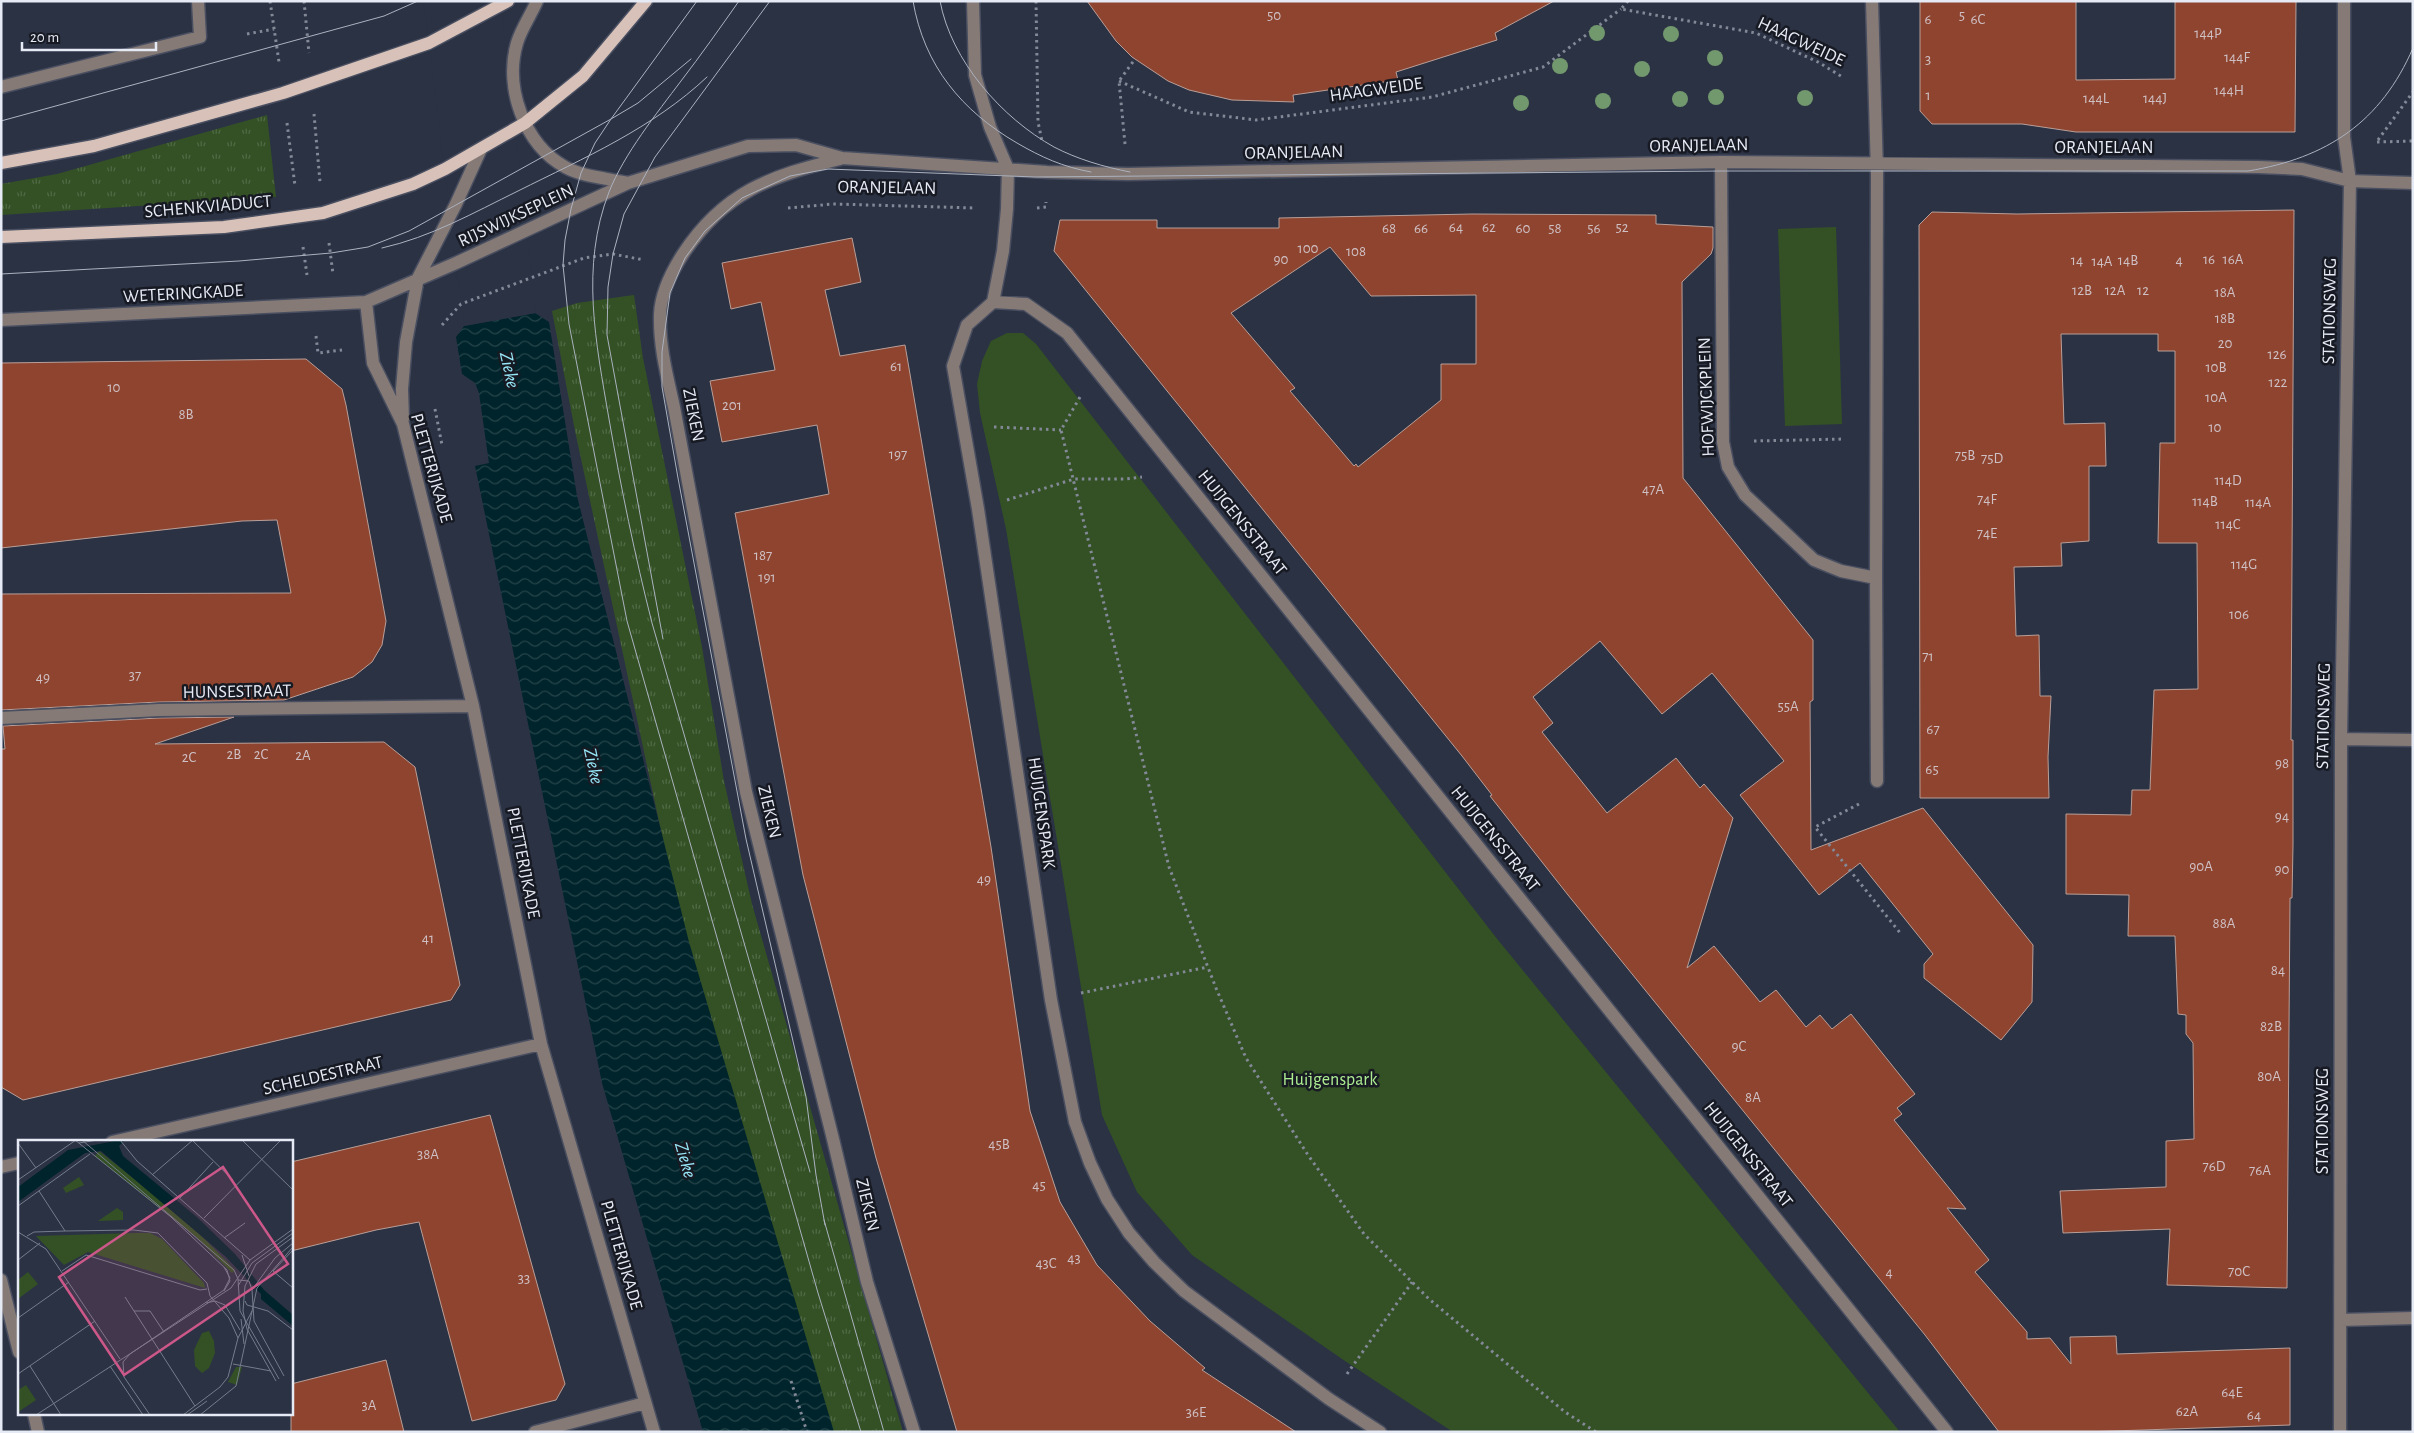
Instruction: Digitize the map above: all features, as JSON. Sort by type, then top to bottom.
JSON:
[{"type":"main road","points":[[481,149],[520,126],[583,76],[646,1]]},
{"type":"main road","points":[[1,163],[94,146],[283,93],[429,43],[504,3]]},
{"type":"main road","name":"SCHENKVIADUCT","points":[[1,237],[224,227],[323,213],[413,184],[481,149]]},
{"type":"street","points":[[1,87],[200,37],[198,1]]},
{"type":"street","name":"RIJSWIJKSEPLEIN","points":[[537,1],[517,42],[512,67],[520,126],[544,153],[566,167],[581,173],[628,183]]},
{"type":"street","points":[[973,1],[975,75],[990,127],[1008,169],[1003,250],[993,302]]},
{"type":"street","points":[[1872,1],[1876,97],[1877,781]]},
{"type":"street","name":"STATIONSWEG","points":[[2340,1432],[2340,740],[2350,182],[2344,137],[2344,1]]},
{"type":"street","name":"RIJSWIJKSEPLEIN","points":[[366,302],[456,263],[628,183],[748,146],[796,145],[842,158]]},
{"type":"street","name":"RIJSWIJKSEPLEIN","points":[[403,424],[402,389],[406,342],[418,278],[450,216],[481,149]]},
{"type":"street","name":"ORANJELAAN","points":[[842,158],[1047,172],[1128,174],[1721,162],[2258,167],[2302,170],[2350,182],[2413,183]]},
{"type":"street","name":"ZIEKEN","points":[[842,158],[789,171],[748,190],[722,208],[703,225],[673,270],[660,312],[662,352],[676,417],[746,792],[867,1282],[914,1432]]},
{"type":"street","name":"HOFWIJCKPLEIN","points":[[1721,162],[1723,442],[1728,467],[1745,495],[1814,560],[1841,571],[1876,578]]},
{"type":"street","name":"WETERINGKADE","points":[[1,320],[366,302]]},
{"type":"street","name":"PLETTERIJKADE","points":[[366,302],[373,364],[403,424],[473,706],[541,1044],[654,1432]]},
{"type":"street","name":"HUIJGENSSTRAAT","points":[[993,302],[1026,304],[1067,333],[1097,368],[1947,1432]]},
{"type":"street","name":"HUIJGENSPARK","points":[[993,302],[967,325],[953,366],[978,510],[1051,1000],[1075,1122],[1100,1184],[1129,1233],[1184,1291],[1329,1399],[1380,1432]]},
{"type":"street","name":"HUNSESTRAAT","points":[[1,718],[159,710],[473,706]]},
{"type":"street","points":[[2340,740],[2413,740]]},
{"type":"street","name":"SCHELDESTRAAT","points":[[121,1140],[541,1044]]},
{"type":"street","points":[[1,1167],[18,1163]]},
{"type":"street","points":[[1,1280],[18,1348]]},
{"type":"street","points":[[2341,1320],[2413,1318]]},
{"type":"street","points":[[535,1432],[645,1403]]},
{"type":"street","points":[[34,1416],[38,1432]]},
{"type":"path","points":[[304,1],[323,213],[336,304]]},
{"type":"path","points":[[1036,1],[1038,122],[1047,172]]},
{"type":"path","name":"HAAGWEIDE","points":[[1119,81],[1189,112],[1256,120],[1432,97],[1543,67],[1621,9],[1628,1]]},
{"type":"path","name":"HAAGWEIDE","points":[[1621,9],[1756,33],[1818,62],[1876,97]]},
{"type":"path","points":[[247,34],[274,30]]},
{"type":"path","points":[[1128,174],[1119,81],[1135,59]]},
{"type":"path","points":[[2378,141],[2413,92]]},
{"type":"path","name":"ORANJELAAN","points":[[781,208],[833,204],[1007,209],[1046,207],[1047,172]]},
{"type":"path","points":[[436,332],[461,304],[584,258],[613,254],[627,256]]},
{"type":"path","points":[[1097,368],[1061,430],[1170,867],[1208,967],[1246,1058],[1308,1155],[1364,1234],[1436,1305],[1565,1412],[1596,1432]]},
{"type":"path","points":[[434,403],[443,450]]},
{"type":"path","points":[[964,425],[1061,430]]},
{"type":"path","points":[[1723,442],[1876,439]]},
{"type":"path","points":[[978,510],[1074,479],[1126,479],[1178,471]]},
{"type":"path","points":[[1877,781],[1875,795],[1815,827],[1901,934]]},
{"type":"path","points":[[1051,1000],[1208,967]]},
{"type":"path","points":[[1329,1399],[1412,1282]]},
{"type":"path","points":[[791,1381],[807,1432]]},
{"type":"green space","points":[[267,115],[276,197],[1,215],[1,184],[57,174]]},
{"type":"green space","points":[[1836,227],[1842,424],[1785,426],[1778,229]]},
{"type":"green space","points":[[634,295],[643,358],[702,647],[724,781],[752,904],[903,1432],[826,1432],[691,970],[575,431],[552,311],[577,303]]},
{"type":"green space","name":"Huijgenspark","points":[[1007,333],[1023,333],[1036,344],[1498,940],[1900,1432],[1453,1432],[1342,1359],[1192,1255],[1137,1192],[1102,1115],[1006,529],[980,413],[977,384],[982,361],[991,341]]},
{"type":"water","name":"Zieke","points":[[535,313],[549,322],[577,496],[689,942],[834,1432],[703,1432],[602,1083],[475,466],[489,463],[479,393],[475,383],[462,374],[456,337],[464,326]]},
{"type":"pier","points":[[424,1],[500,1],[536,313],[464,326]]},
{"type":"building","points":[[1087,1],[1554,1],[1495,33],[1497,40],[1396,72],[1398,80],[1293,95],[1294,102],[1232,100],[1189,90],[1168,81],[1132,57],[1116,41]]},
{"type":"building","points":[[1920,1],[2076,1],[2076,80],[2175,79],[2175,1],[2296,1],[2295,132],[2076,132],[2022,124],[1932,124],[1920,111]]},
{"type":"building","points":[[2294,210],[2291,740],[2293,740],[2293,845],[2292,898],[2290,898],[2287,1288],[2167,1285],[2170,1229],[2063,1233],[2060,1191],[2166,1187],[2166,1141],[2194,1139],[2193,1043],[2186,1034],[2186,1015],[2178,1014],[2175,936],[2128,936],[2129,895],[2066,894],[2066,814],[2131,815],[2132,790],[2150,790],[2154,690],[2198,689],[2197,543],[2158,543],[2160,443],[2175,443],[2175,351],[2158,351],[2158,334],[2061,334],[2064,424],[2105,423],[2106,466],[2089,466],[2089,541],[2061,543],[2062,566],[2014,567],[2016,636],[2039,635],[2040,696],[2051,696],[2048,757],[2049,798],[1920,798],[1919,225],[1932,212],[2017,214]]},
{"type":"building","points":[[1472,214],[1656,215],[1656,224],[1713,227],[1713,248],[1711,254],[1682,282],[1683,478],[1813,640],[1813,700],[1810,702],[1811,850],[1923,808],[2033,945],[2032,1002],[2001,1040],[1924,978],[1924,964],[1933,954],[1860,863],[1819,895],[1740,795],[1784,761],[1712,673],[1662,714],[1600,641],[1533,697],[1553,723],[1542,732],[1607,813],[1676,758],[1700,788],[1704,784],[1733,818],[1687,968],[1714,946],[1760,1002],[1776,990],[1806,1027],[1820,1015],[1832,1029],[1851,1014],[1915,1094],[1897,1108],[1902,1114],[1894,1120],[1966,1209],[1947,1208],[1989,1260],[1975,1272],[2027,1332],[2027,1339],[2050,1338],[2071,1364],[2070,1337],[2116,1336],[2117,1354],[2290,1348],[2290,1425],[2083,1432],[1999,1432],[1925,1335],[1568,895],[1490,796],[1492,795],[1462,756],[1054,251],[1060,220],[1157,220],[1157,228],[1279,228],[1279,218]],"holes":[[[1330,247],[1371,296],[1476,295],[1476,364],[1441,364],[1441,400],[1358,467],[1356,464],[1354,466],[1290,391],[1295,388],[1231,313]]]},
{"type":"building","points":[[852,238],[861,282],[825,290],[840,356],[905,345],[991,847],[1030,1111],[1060,1202],[1097,1265],[1150,1321],[1205,1368],[1202,1370],[1296,1432],[957,1432],[876,1158],[803,875],[735,513],[829,494],[817,425],[722,442],[710,381],[775,370],[761,302],[731,309],[722,263]]},
{"type":"building","points":[[306,359],[342,389],[346,405],[386,621],[382,645],[372,662],[353,677],[284,700],[159,702],[1,710],[1,594],[291,593],[277,520],[242,521],[1,548],[1,363]]},
{"type":"building","points":[[234,717],[155,744],[384,742],[415,767],[460,985],[451,1000],[23,1100],[1,1087],[1,749],[5,749],[3,726],[159,718]]},
{"type":"building","points":[[490,1115],[565,1384],[556,1400],[472,1421],[419,1222],[376,1230],[292,1251],[292,1162]]},
{"type":"building","points":[[386,1360],[404,1432],[291,1432],[292,1384]]},
{"type":"tram line","points":[[1,121],[384,16],[418,1]]},
{"type":"tram line","points":[[697,1],[611,119],[595,143],[581,173],[571,209],[565,240],[563,265],[569,324],[627,621],[818,1293],[861,1432]]},
{"type":"tram line","points":[[739,1],[642,134],[615,178],[600,220],[595,248],[593,305],[599,362],[623,496],[652,623],[810,1172]]},
{"type":"tram line","points":[[663,639],[607,335],[608,287],[613,254],[624,214],[655,157],[770,1]]},
{"type":"tram line","points":[[913,1],[918,24],[926,46],[936,66],[963,101],[997,130],[1026,148],[1062,164],[1091,172]]},
{"type":"tram line","points":[[940,1],[955,45],[967,66],[998,104],[1035,135],[1054,147],[1091,162],[1130,172]]},
{"type":"tram line","points":[[825,1225],[816,1175],[806,1097],[746,839],[662,387],[662,352],[670,293],[685,258],[705,231],[742,198],[790,176],[828,169],[1035,177],[1721,171],[2248,171],[2303,157],[2326,146],[2348,132],[2368,116],[2385,97],[2400,74],[2413,48]]},
{"type":"tram line","points":[[1,274],[239,261],[331,253],[368,247],[409,231],[611,119],[638,103],[691,59]]},
{"type":"tram line","points":[[382,248],[418,238],[452,224],[593,154],[664,112],[707,77]]},
{"type":"tram line","points":[[824,1220],[884,1432]]}]
